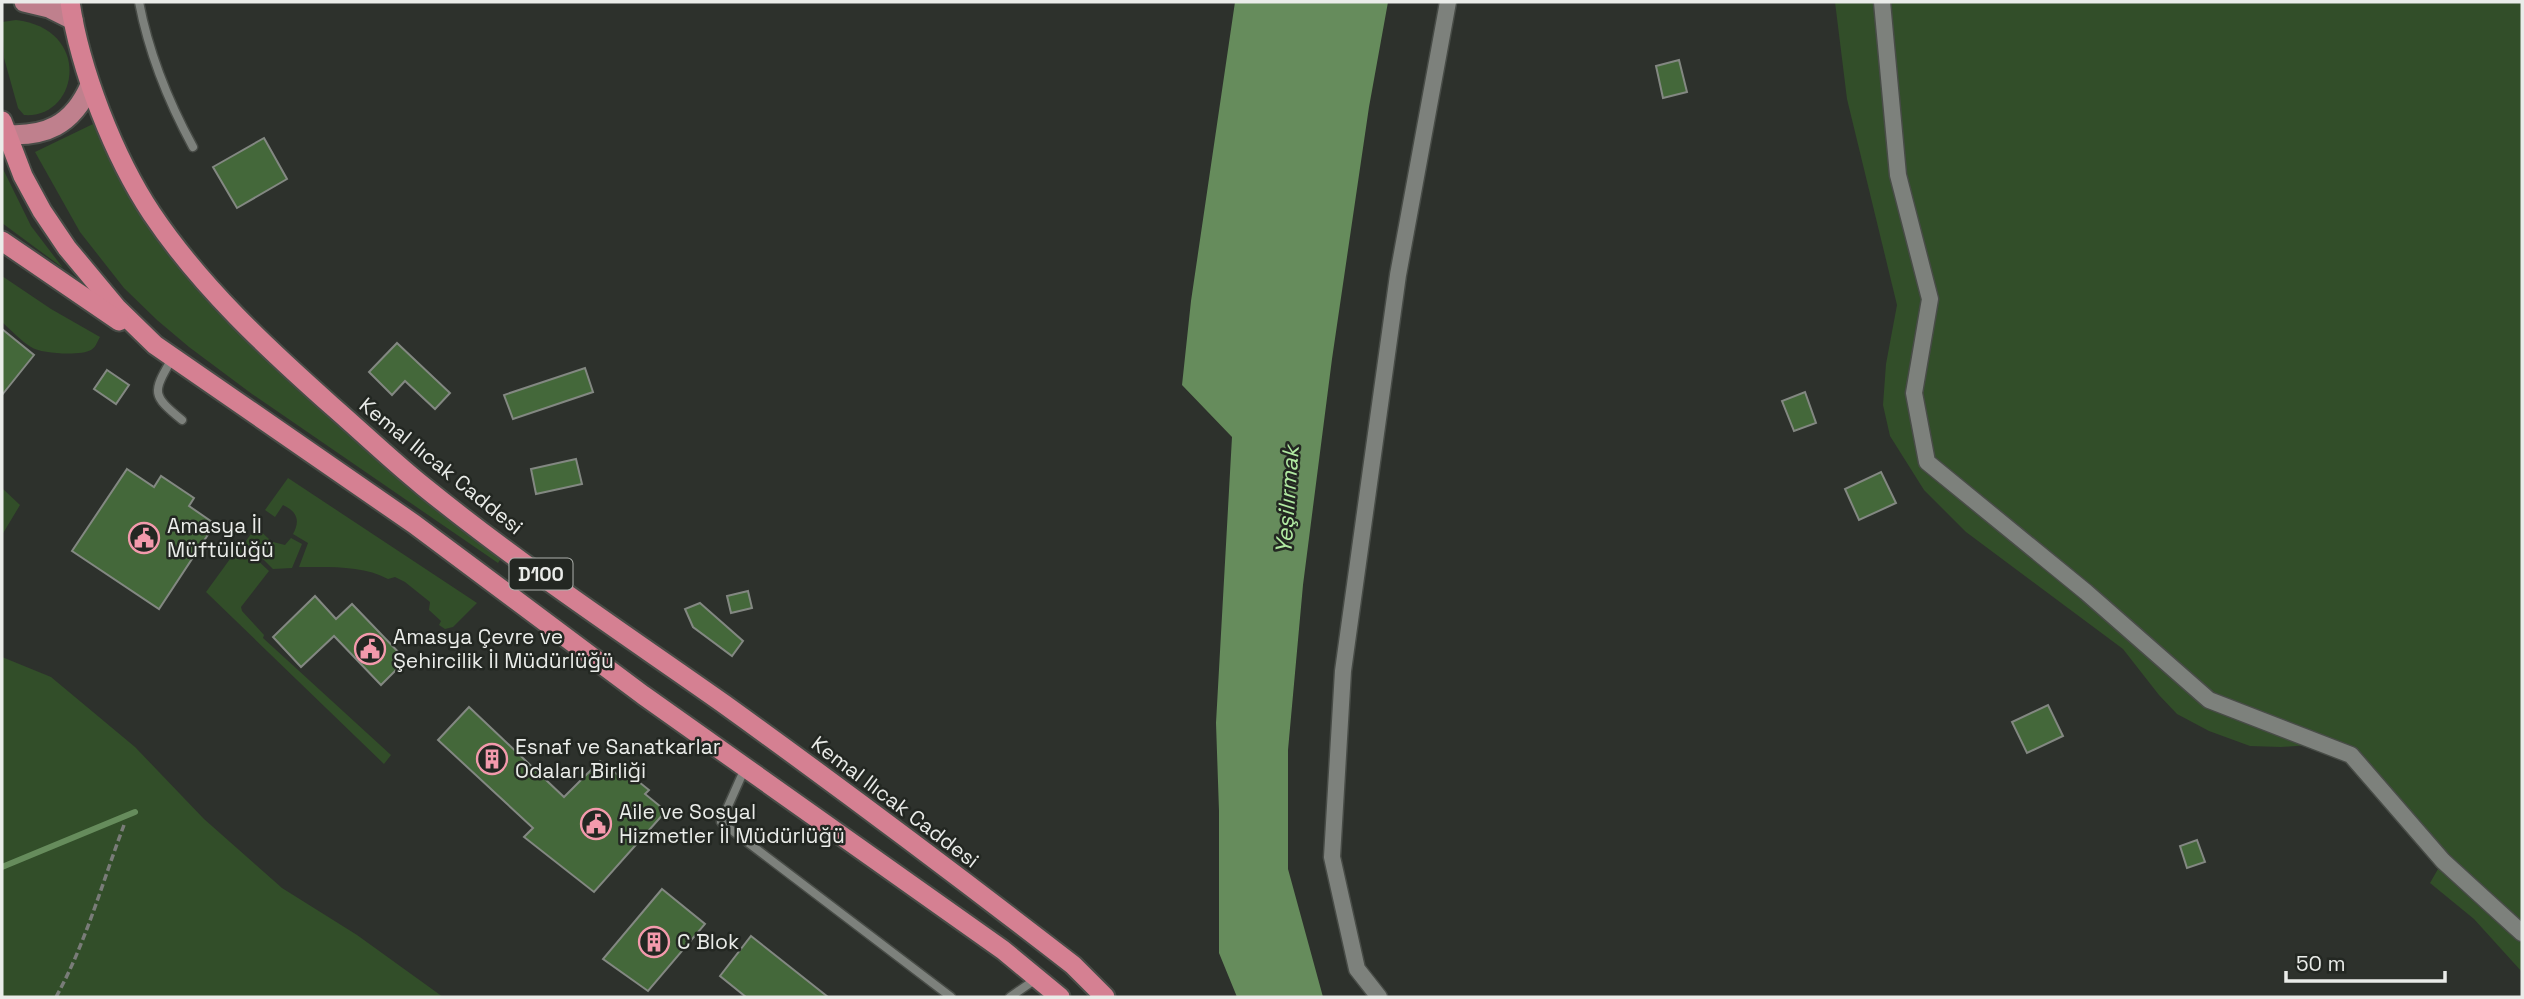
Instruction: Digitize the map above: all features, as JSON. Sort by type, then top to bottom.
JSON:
[{"type":"highway","name":"Kemal Ilıcak Caddesi","points":[[71,11],[90,85],[105,123],[150,211],[227,307],[290,369],[444,502],[855,798],[1073,965],[1105,997]]},
{"type":"highway","name":"D100","points":[[3,130],[23,176],[67,248],[117,308],[155,345],[414,524],[745,768],[1003,950],[1060,997]]},
{"type":"highway","points":[[2,241],[155,345]]},
{"type":"main road","points":[[24,2],[71,11]]},
{"type":"main road","points":[[3,130],[37,133],[62,123],[83,102],[90,85]]},
{"type":"street","points":[[1379,997],[1357,969],[1332,857],[1343,671],[1398,275],[1448,2]]},
{"type":"street","points":[[1882,2],[1898,175],[1930,299],[1914,393],[1927,461],[2086,592],[2209,700],[2351,755],[2443,861],[2522,933]]},
{"type":"lane","points":[[139,2],[144,26],[166,92],[193,147]]},
{"type":"lane","points":[[173,357],[159,381],[158,394],[160,402],[182,420]]},
{"type":"lane","points":[[745,768],[721,822],[951,997]]},
{"type":"lane","points":[[1010,997],[1037,979]]},
{"type":"path","points":[[56,997],[71,971],[124,825]]},
{"type":"shaded area","points":[[1835,2],[2522,2],[2522,972],[2474,919],[2430,883],[2438,869],[2373,776],[2322,744],[2250,746],[2209,731],[2177,714],[2123,649],[1966,532],[1924,490],[1890,436],[1883,405],[1886,364],[1897,305],[1847,99]]},
{"type":"shaded area","points":[[16,20],[41,27],[57,39],[67,55],[70,72],[66,89],[57,103],[43,112],[24,115],[18,108],[4,58],[2,22]]},
{"type":"shaded area","points":[[93,124],[141,216],[162,247],[214,309],[293,386],[402,482],[502,557],[498,563],[252,394],[189,347],[124,288],[80,232],[35,152]]},
{"type":"shaded area","points":[[2,167],[31,226],[63,268],[2,223]]},
{"type":"shaded area","points":[[2,276],[51,309],[100,337],[95,346],[86,352],[61,353],[43,351],[27,345],[2,322]]},
{"type":"shaded area","points":[[288,478],[477,603],[453,627],[445,629],[429,610],[430,602],[395,577],[388,579],[367,571],[345,568],[299,567],[308,543],[293,534],[297,521],[295,514],[283,505],[275,517],[265,510]]},
{"type":"shaded area","points":[[2,488],[20,505],[2,535]]},
{"type":"shaded area","points":[[256,527],[270,540],[257,554],[243,545]]},
{"type":"shaded area","points":[[291,538],[302,544],[292,568],[273,569],[261,557],[273,542],[285,545]]},
{"type":"shaded area","points":[[238,548],[269,571],[241,607],[242,611],[264,635],[263,638],[391,755],[384,764],[206,592]]},
{"type":"shaded area","points":[[2,657],[51,677],[135,747],[204,819],[282,888],[357,935],[443,997],[2,997]]},
{"type":"water","name":"Yeşilırmak","points":[[1235,2],[1388,2],[1369,107],[1332,359],[1303,585],[1288,750],[1288,869],[1323,997],[1237,997],[1219,953],[1216,723],[1232,437],[1182,385],[1191,301]]},
{"type":"building","points":[[1679,60],[1687,92],[1663,98],[1656,66]]},
{"type":"building","points":[[264,138],[287,179],[237,208],[213,167]]},
{"type":"building","points":[[2,329],[34,355],[2,395]]},
{"type":"building","points":[[397,343],[450,393],[435,409],[405,381],[392,395],[369,372]]},
{"type":"building","points":[[585,368],[593,392],[513,419],[504,395]]},
{"type":"building","points":[[107,370],[129,385],[116,404],[94,389]]},
{"type":"building","points":[[1805,392],[1816,423],[1794,431],[1782,401]]},
{"type":"building","points":[[576,459],[582,484],[536,494],[531,469]]},
{"type":"building","name":"Amasya İl Müftülüğü","points":[[127,469],[154,487],[161,476],[194,498],[189,506],[215,524],[159,609],[72,551]]},
{"type":"building","points":[[1881,472],[1896,503],[1859,520],[1845,489]]},
{"type":"building","points":[[748,591],[752,608],[731,613],[727,596]]},
{"type":"building","name":"Amasya Çevre ve Şehircilik İl Müdürlüğü","points":[[315,596],[336,619],[352,604],[406,660],[381,685],[334,636],[301,667],[273,637]]},
{"type":"building","points":[[700,603],[743,641],[732,656],[693,627],[685,609]]},
{"type":"building","points":[[2048,705],[2063,736],[2027,753],[2012,722]]},
{"type":"building","name":"Aile ve Sosyal Hizmetler İl Müdürlüğü","points":[[469,707],[564,797],[600,761],[618,775],[624,770],[649,790],[645,794],[666,811],[594,892],[524,837],[533,828],[438,740]]},
{"type":"building","points":[[2197,840],[2205,862],[2187,868],[2180,846]]},
{"type":"building","name":"C Blok","points":[[662,889],[705,924],[648,991],[603,959]]},
{"type":"building","points":[[751,936],[828,997],[746,997],[720,976]]},
{"type":"waterway","points":[[2,867],[135,812]]},
{"type":"place","name":"Amasya İl Müftülüğü","points":[[144,538]]},
{"type":"place","name":"Amasya Çevre ve Şehircilik İl Müdürlüğü","points":[[370,649]]},
{"type":"place","name":"Esnaf ve Sanatkarlar Odaları Birliği","points":[[492,759]]},
{"type":"place","name":"Aile ve Sosyal Hizmetler İl Müdürlüğü","points":[[596,824]]},
{"type":"place","name":"C Blok","points":[[654,942]]}]
